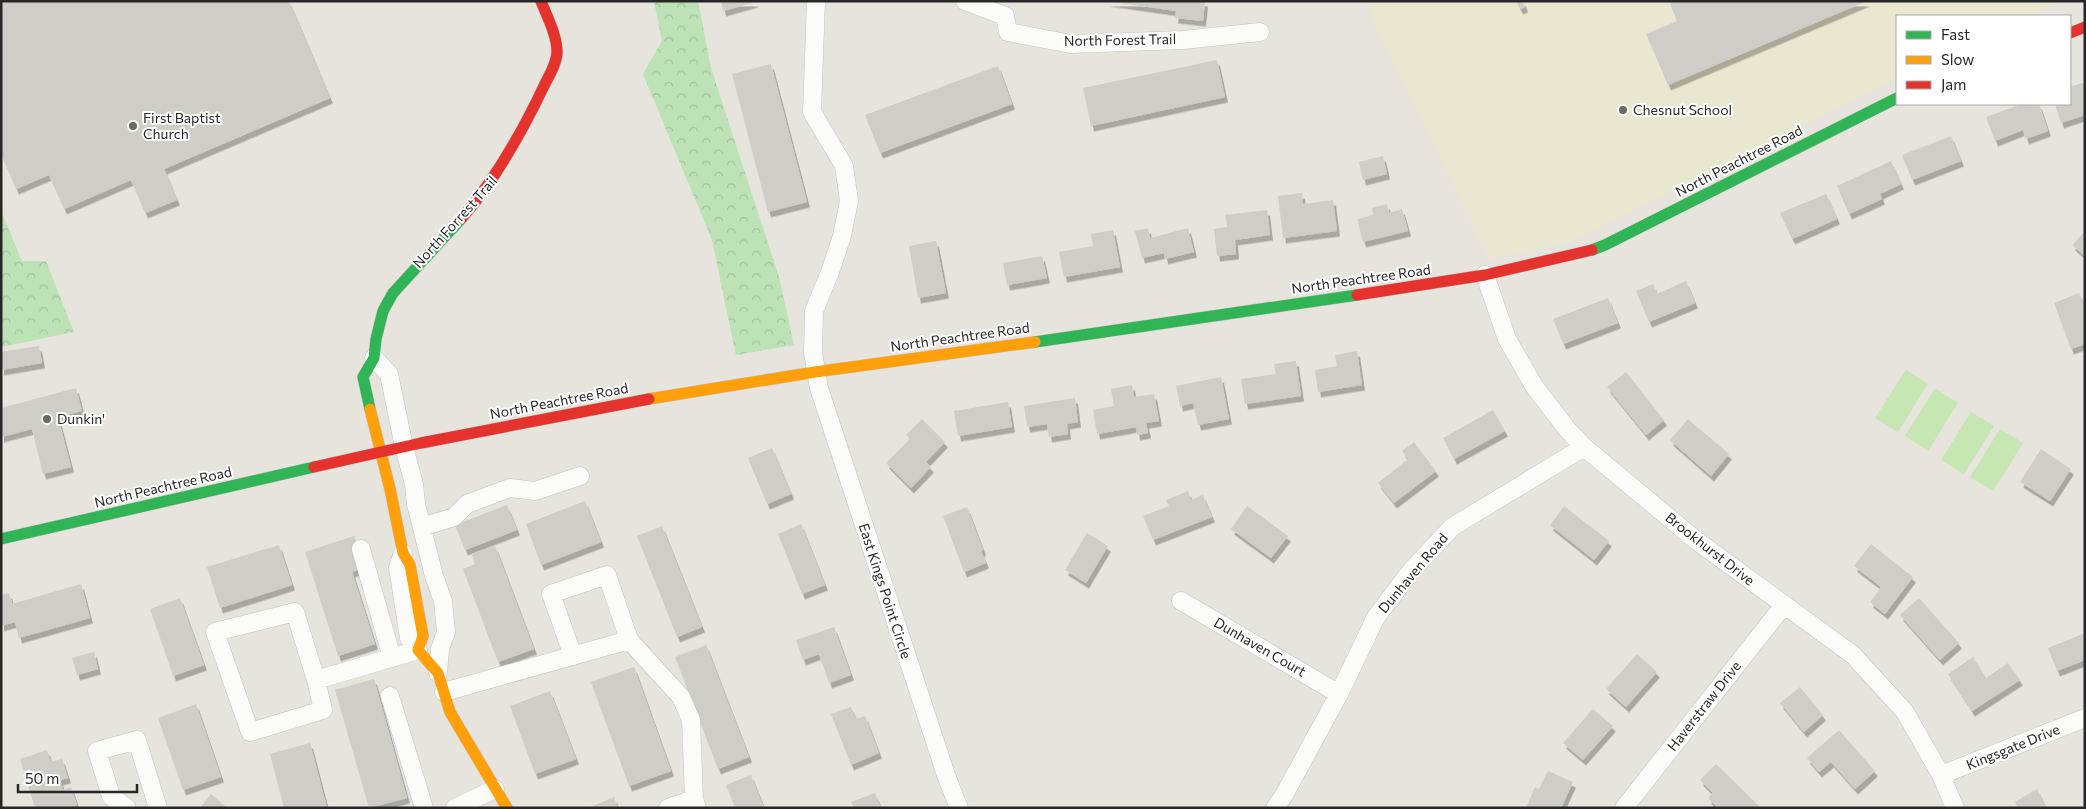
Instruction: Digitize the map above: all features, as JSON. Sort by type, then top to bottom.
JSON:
[{"type":"street","name":"North Forrest Trail","points":[[402,553],[390,489],[363,377],[374,358],[376,339],[384,311],[393,293],[464,216],[498,174],[553,68],[556,53],[555,38],[541,1]]},
{"type":"street","points":[[815,372],[814,311],[842,236],[849,201],[844,166],[812,112],[816,1]]},
{"type":"street","name":"North Forest Trail","points":[[965,1],[1005,16],[1008,32],[1071,44],[1183,40],[1260,32]]},
{"type":"street","points":[[2071,33],[2085,27]]},
{"type":"street","name":"North Peachtree Road","points":[[1,539],[380,452],[624,403],[815,372],[985,350],[1485,275],[1580,254],[1605,245],[1896,99]]},
{"type":"street","name":"Brookhurst Drive","points":[[1485,275],[1507,339],[1539,393],[1584,447],[1697,541],[1853,654],[1905,712],[1941,776],[1955,808]]},
{"type":"street","points":[[374,358],[389,374],[434,576],[427,595],[434,637],[440,649],[438,674]]},
{"type":"street","name":"East Kings Point Circle","points":[[815,372],[947,778],[959,808]]},
{"type":"street","name":"Dunhaven Road","points":[[1275,808],[1339,694],[1376,617],[1411,571],[1452,527],[1584,447]]},
{"type":"street","points":[[422,527],[454,517],[467,504],[510,488],[535,491],[580,476]]},
{"type":"street","points":[[361,549],[392,658]]},
{"type":"street","points":[[402,553],[398,567],[410,638],[438,674],[450,712],[508,808]]},
{"type":"street","points":[[573,656],[551,594],[606,575],[629,640],[681,697],[691,720],[695,803],[668,808]]},
{"type":"street","name":"Dunhaven Court","points":[[1181,601],[1339,694]]},
{"type":"street","name":"Haverstraw Drive","points":[[1624,808],[1784,605]]},
{"type":"street","points":[[295,612],[316,680],[323,710],[250,732],[215,632],[295,612]]},
{"type":"street","points":[[444,692],[629,640]]},
{"type":"street","points":[[316,680],[418,650]]},
{"type":"street","points":[[390,696],[424,808]]},
{"type":"street","name":"Kingsgate Drive","points":[[1941,776],[2085,718]]},
{"type":"street","points":[[127,808],[111,796],[97,751],[137,740],[158,808]]},
{"type":"street","points":[[455,808],[495,789]]},
{"type":"shaded area","name":"Chesnut School","points":[[1367,1],[2061,1],[2029,15],[1896,15],[1896,79],[1570,242],[1489,259],[1373,23]]},
{"type":"green space","points":[[654,1],[698,1],[711,68],[779,277],[794,345],[736,355],[712,240],[643,74],[662,41]]},
{"type":"green space","points":[[1,211],[22,261],[46,261],[74,332],[1,347]]},
{"type":"green space","points":[[1906,370],[1928,384],[1898,432],[1875,418]]},
{"type":"green space","points":[[1935,388],[1958,403],[1928,451],[1905,436]]},
{"type":"green space","points":[[1971,412],[1994,426],[1964,474],[1941,460]]},
{"type":"green space","points":[[2000,429],[2023,443],[1993,491],[1970,477]]},
{"type":"building","name":"First Baptist Church","points":[[1,1],[289,1],[330,98],[164,169],[177,200],[145,213],[131,180],[64,209],[49,175],[16,189],[1,154]]},
{"type":"building","points":[[721,1],[755,1],[755,2],[723,11]]},
{"type":"building","points":[[1106,1],[1205,1],[1203,21],[1175,18],[1176,11]]},
{"type":"building","points":[[1516,1],[1523,1],[1525,7],[1520,9]]},
{"type":"building","points":[[1669,1],[1867,1],[1668,85],[1646,34],[1677,21]]},
{"type":"building","points":[[1217,60],[1225,97],[1091,126],[1083,88]]},
{"type":"building","points":[[771,64],[807,202],[768,212],[732,74]]},
{"type":"building","points":[[998,66],[1012,104],[880,153],[865,115]]},
{"type":"building","points":[[2085,82],[2085,115],[2061,123],[2055,105],[2071,105],[2071,87]]},
{"type":"building","points":[[2019,105],[2039,105],[2048,131],[2026,139],[2023,130],[1995,141],[1986,117]]},
{"type":"building","points":[[1951,136],[1961,161],[1912,180],[1902,155]]},
{"type":"building","points":[[1383,156],[1387,174],[1363,180],[1359,162]]},
{"type":"building","points":[[1891,161],[1901,184],[1880,194],[1882,199],[1849,214],[1837,186]]},
{"type":"building","points":[[1302,193],[1303,204],[1333,200],[1337,231],[1283,238],[1278,196]]},
{"type":"building","points":[[1826,194],[1837,219],[1792,239],[1780,213]]},
{"type":"building","points":[[1387,204],[1389,213],[1402,209],[1408,231],[1363,242],[1357,219],[1373,215],[1372,208]]},
{"type":"building","points":[[1267,210],[1270,235],[1235,240],[1236,254],[1217,256],[1214,229],[1227,227],[1225,215]]},
{"type":"building","points":[[1148,228],[1150,238],[1188,228],[1194,252],[1165,259],[1164,253],[1142,258],[1135,231]]},
{"type":"building","points":[[1113,230],[1120,267],[1064,277],[1059,252],[1093,246],[1091,234]]},
{"type":"building","points":[[2085,231],[2085,256],[2072,245]]},
{"type":"building","points":[[936,241],[946,293],[918,298],[909,246]]},
{"type":"building","points":[[1042,256],[1047,278],[1007,285],[1003,263]]},
{"type":"building","points":[[1686,281],[1695,303],[1649,322],[1636,291],[1653,284],[1657,294]]},
{"type":"building","points":[[2079,293],[2085,308],[2085,344],[2071,349],[2054,303]]},
{"type":"building","points":[[1608,298],[1618,323],[1563,344],[1553,319]]},
{"type":"building","points":[[39,346],[42,363],[1,370],[1,352]]},
{"type":"building","points":[[1357,351],[1362,385],[1318,392],[1315,370],[1337,366],[1335,355]]},
{"type":"building","points":[[1296,361],[1301,396],[1245,404],[1241,379],[1276,374],[1274,364]]},
{"type":"building","points":[[1626,372],[1664,420],[1646,435],[1607,387]]},
{"type":"building","points":[[1221,377],[1229,419],[1198,425],[1193,403],[1180,406],[1176,386]]},
{"type":"building","points":[[1132,385],[1134,397],[1154,394],[1159,421],[1146,423],[1148,433],[1137,435],[1136,427],[1097,434],[1093,410],[1114,406],[1111,389]]},
{"type":"building","points":[[76,388],[82,411],[58,417],[71,467],[43,474],[32,429],[1,437],[1,408]]},
{"type":"building","points":[[1075,398],[1078,422],[1067,424],[1068,434],[1049,437],[1047,424],[1027,427],[1024,406]]},
{"type":"building","points":[[1008,402],[1012,427],[958,436],[954,411]]},
{"type":"building","points":[[1493,410],[1505,431],[1454,459],[1443,438]]},
{"type":"building","points":[[922,419],[945,442],[926,462],[931,467],[911,488],[886,463],[910,439],[906,435]]},
{"type":"building","points":[[1688,419],[1729,454],[1711,476],[1670,440]]},
{"type":"building","points":[[1414,442],[1436,471],[1394,503],[1378,483],[1408,459],[1402,451]]},
{"type":"building","points":[[772,448],[791,494],[767,504],[748,458]]},
{"type":"building","points":[[2041,449],[2071,469],[2050,501],[2020,482]]},
{"type":"building","points":[[1188,491],[1191,500],[1203,495],[1212,517],[1153,540],[1143,516],[1169,506],[1166,500]]},
{"type":"building","points":[[585,501],[601,542],[541,565],[526,524]]},
{"type":"building","points":[[507,505],[517,530],[465,550],[455,525]]},
{"type":"building","points":[[1247,506],[1288,536],[1271,558],[1231,529]]},
{"type":"building","points":[[1564,506],[1609,541],[1594,560],[1550,525]]},
{"type":"building","points":[[967,507],[986,563],[964,572],[943,516]]},
{"type":"building","points":[[801,524],[825,585],[802,594],[778,534]]},
{"type":"building","points":[[662,526],[702,627],[677,637],[637,536]]},
{"type":"building","points":[[1087,533],[1108,546],[1086,583],[1065,570]]},
{"type":"building","points":[[354,536],[365,567],[352,572],[375,644],[338,656],[305,552]]},
{"type":"building","points":[[1871,544],[1913,577],[1885,614],[1870,602],[1881,587],[1854,566]]},
{"type":"building","points":[[279,545],[292,585],[220,608],[207,567]]},
{"type":"building","points":[[495,546],[534,649],[498,662],[463,569],[475,564],[472,554]]},
{"type":"building","points":[[81,584],[90,618],[19,638],[15,622],[1,626],[1,595],[9,593],[12,604]]},
{"type":"building","points":[[180,598],[204,665],[173,676],[150,609]]},
{"type":"building","points":[[1919,598],[1959,643],[1940,660],[1900,615]]},
{"type":"building","points":[[834,627],[851,675],[829,683],[819,654],[803,660],[796,640]]},
{"type":"building","points":[[2085,633],[2085,660],[2057,671],[2048,648]]},
{"type":"building","points":[[706,645],[749,757],[718,769],[675,657]]},
{"type":"building","points":[[94,652],[98,669],[77,675],[72,658]]},
{"type":"building","points":[[1637,654],[1657,672],[1626,707],[1606,689]]},
{"type":"building","points":[[1973,657],[1986,678],[2008,663],[2020,680],[1972,711],[1948,674]]},
{"type":"building","points":[[634,667],[671,771],[629,786],[591,682]]},
{"type":"building","points":[[374,679],[407,798],[369,808],[335,690]]},
{"type":"building","points":[[1800,687],[1823,715],[1804,732],[1780,703]]},
{"type":"building","points":[[550,691],[576,759],[535,774],[510,706]]},
{"type":"building","points":[[196,704],[221,777],[183,790],[158,718]]},
{"type":"building","points":[[851,707],[856,719],[865,716],[879,753],[851,765],[831,714]]},
{"type":"building","points":[[1593,709],[1613,726],[1583,760],[1563,743]]},
{"type":"building","points":[[1839,730],[1875,771],[1855,789],[1831,762],[1819,772],[1807,758]]},
{"type":"building","points":[[310,743],[327,808],[284,808],[270,754]]},
{"type":"building","points":[[47,750],[51,762],[62,759],[68,778],[60,780],[63,790],[71,787],[77,805],[68,808],[35,808],[20,759]]},
{"type":"building","points":[[1716,764],[1759,806],[1757,808],[1718,808],[1708,798],[1713,793],[1700,780]]},
{"type":"building","points":[[1548,771],[1573,782],[1561,808],[1526,808],[1535,787],[1539,789]]},
{"type":"building","points":[[751,775],[764,808],[735,808],[726,785]]},
{"type":"building","points":[[2037,789],[2047,808],[2018,808],[2015,802]]},
{"type":"building","points":[[875,793],[881,808],[854,808],[851,802]]},
{"type":"building","points":[[211,794],[227,808],[200,808]]},
{"type":"building","points":[[614,797],[618,808],[588,808]]},
{"type":"traffic: fast","points":[[1592,250],[1896,99]]},
{"type":"traffic: fast","points":[[370,409],[363,377],[374,358],[376,339],[383,311],[393,293],[462,218]]},
{"type":"traffic: fast","points":[[1035,342],[1357,295]]},
{"type":"traffic: fast","points":[[1,539],[314,467]]},
{"type":"traffic: slow","points":[[649,399],[815,372],[1035,342]]},
{"type":"traffic: slow","points":[[370,409],[390,489],[403,553],[410,565],[423,636],[418,650],[438,673],[450,712],[507,808]]},
{"type":"traffic: jam","points":[[462,218],[486,188],[507,156],[554,66],[557,57],[557,46],[541,1]]},
{"type":"traffic: jam","points":[[2071,33],[2085,27]]},
{"type":"traffic: jam","points":[[1357,295],[1485,275],[1592,250]]},
{"type":"traffic: jam","points":[[314,467],[421,443],[649,399]]},
{"type":"place","name":"Chesnut School","points":[[1623,110]]},
{"type":"place","name":"First Baptist Church","points":[[133,126]]},
{"type":"place","name":"Dunkin'","points":[[47,419]]}]
